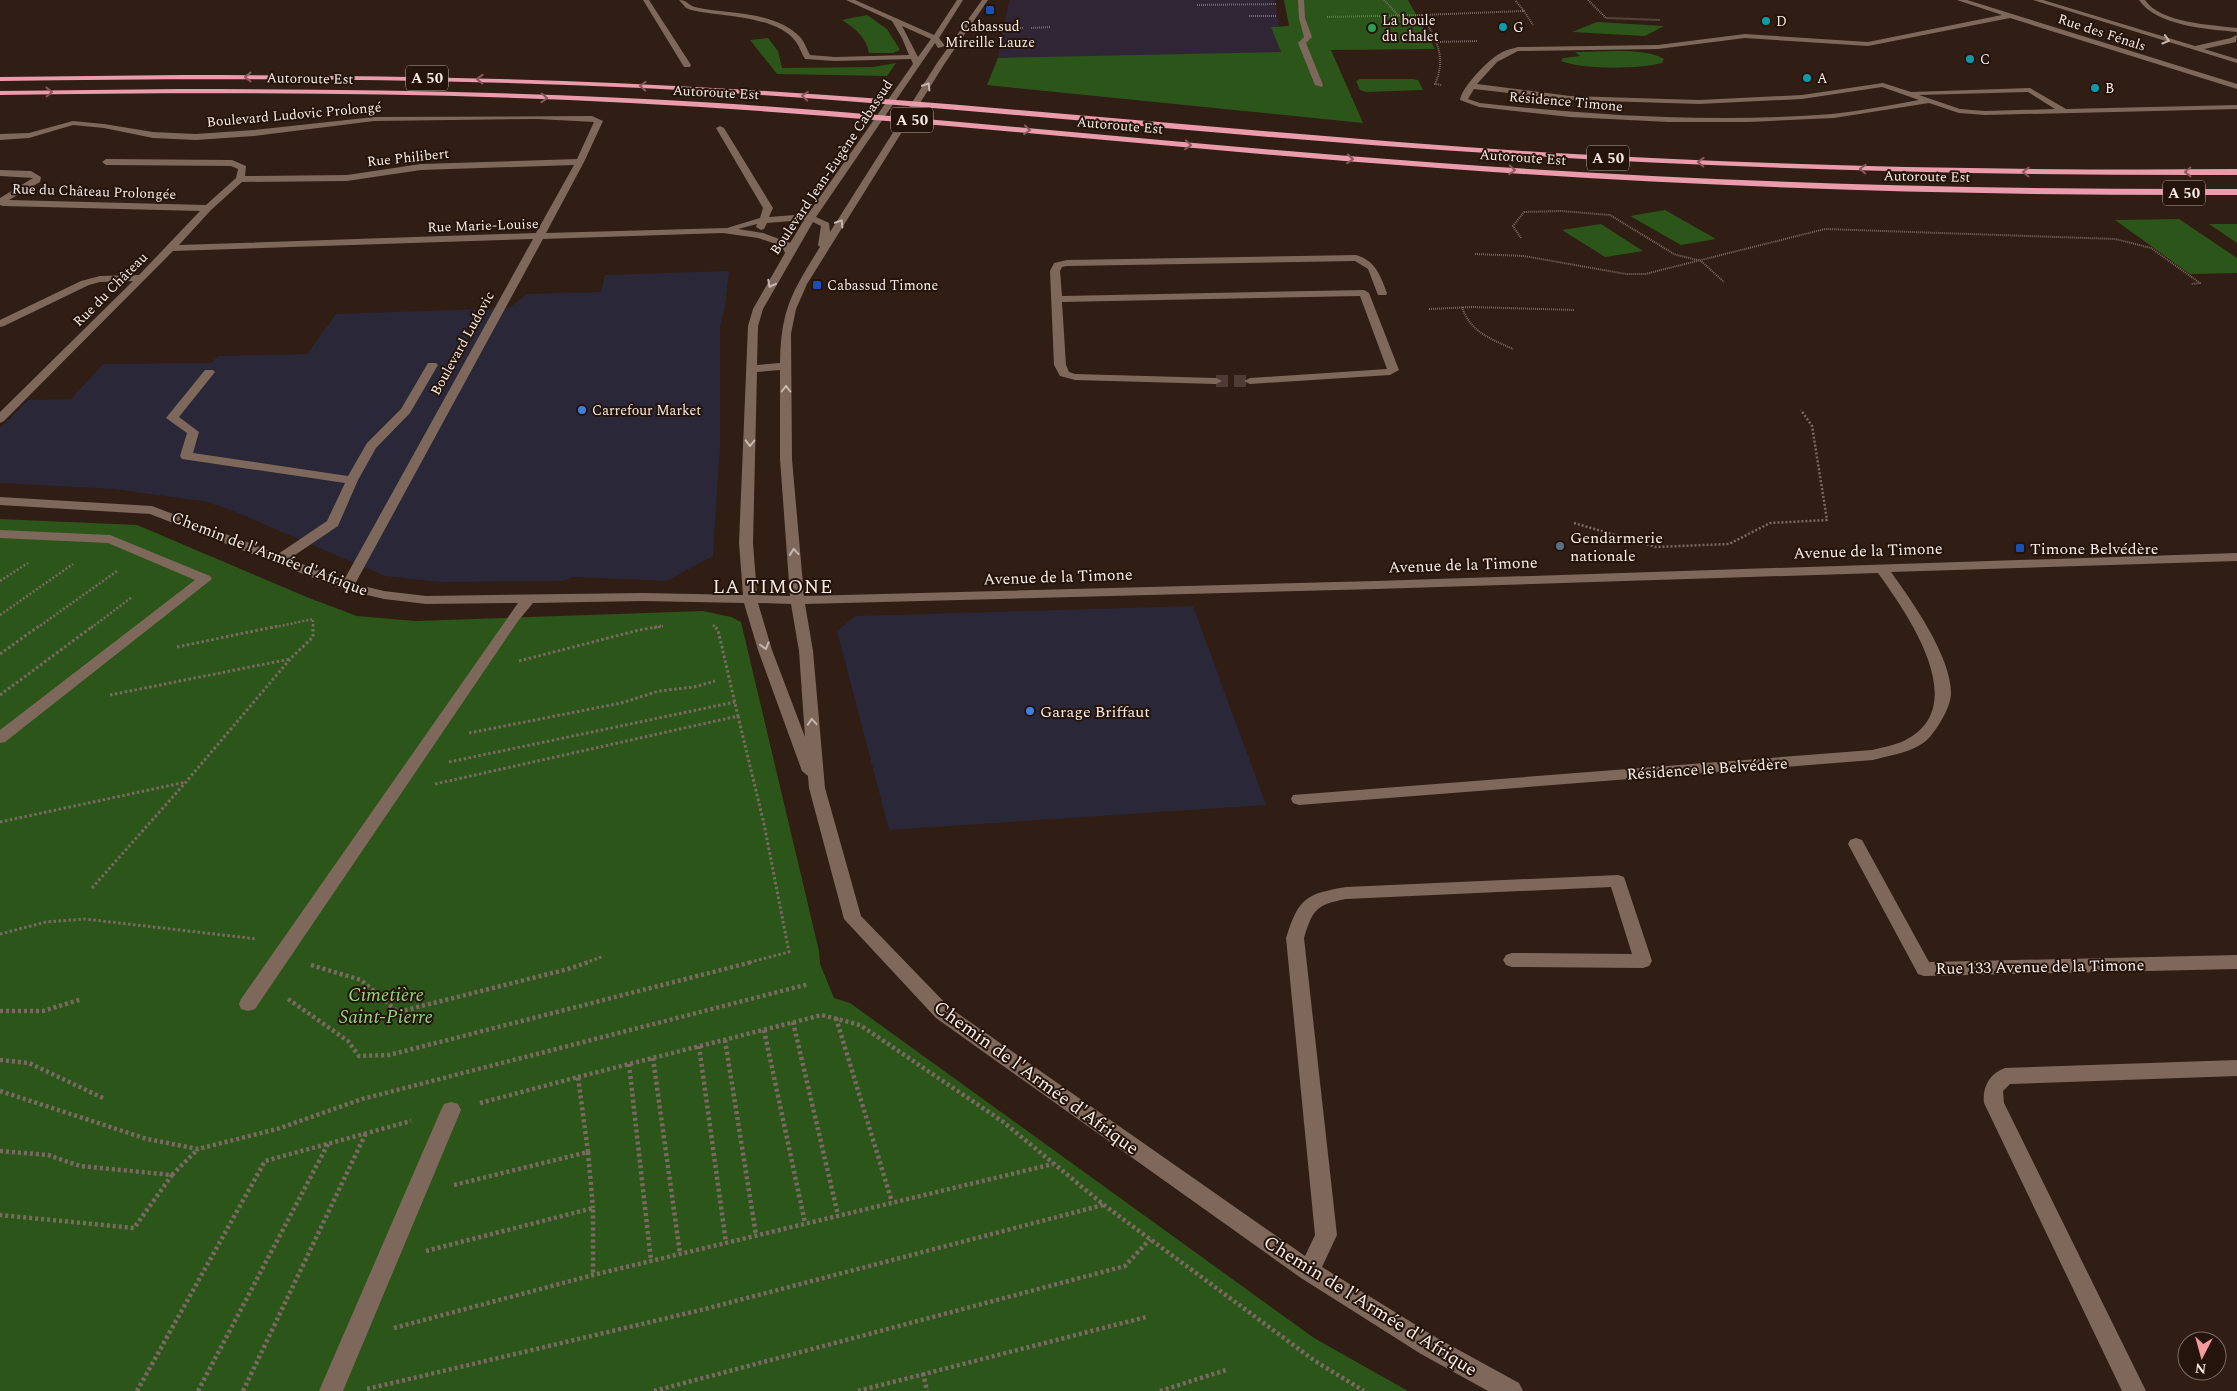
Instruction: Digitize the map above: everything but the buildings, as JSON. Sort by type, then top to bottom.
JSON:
[{"type":"highway","name":"Autoroute Est","points":[[0,79],[163,76],[476,79],[733,91],[1325,139],[1617,159],[1890,170],[2131,173],[2237,172]]},
{"type":"highway","name":"Autoroute Est","points":[[0,93],[174,91],[450,94],[713,105],[978,125],[1328,158],[1596,176],[1878,189],[2130,193],[2237,192]]},
{"type":"street","points":[[646,0],[687,65]]},
{"type":"street","points":[[682,0],[692,9],[752,17],[773,24],[790,32],[800,40],[804,53],[808,57],[915,60],[906,38],[895,21]]},
{"type":"street","points":[[849,0],[936,38],[941,46],[942,63]]},
{"type":"street","name":"Boulevard Jean-Eugène Cabassud","points":[[817,788],[765,650],[750,600],[746,543],[753,326],[758,309],[810,217],[915,60],[936,38],[960,0]]},
{"type":"street","points":[[798,600],[786,459],[786,334],[791,310],[802,284],[942,63],[986,0]]},
{"type":"street","points":[[1301,0],[1302,18],[1308,37],[1302,43],[1319,85]]},
{"type":"street","name":"Rue des Fénals","points":[[1960,0],[2237,88]]},
{"type":"street","points":[[2036,0],[2237,61]]},
{"type":"street","points":[[2142,0],[2147,9],[2167,17],[2237,33],[2233,40],[2194,48]]},
{"type":"street","points":[[1472,86],[1497,56],[1505,51],[1518,48],[1658,47],[1745,36],[1868,44],[2010,16]]},
{"type":"street","points":[[1472,86],[1570,98],[1690,102],[1802,97],[1883,85],[1930,101]]},
{"type":"street","name":"Résidence Timone","points":[[1472,86],[1465,94],[1464,100],[1479,105],[1570,115],[1652,120],[1710,121],[1800,118],[1872,111],[1930,101],[1959,111],[1985,113],[2237,107]]},
{"type":"street","points":[[1909,94],[2030,90],[2064,111]]},
{"type":"street","name":"Boulevard Ludovic Prolongé","points":[[0,136],[29,135],[73,123],[104,126],[153,135],[196,137],[254,133],[374,119],[592,118]]},
{"type":"street","name":"Boulevard Ludovic","points":[[347,586],[580,162],[600,121],[592,118]]},
{"type":"street","name":"Boulevard Jean-Eugène Cabassud","points":[[720,128],[768,208],[760,235]]},
{"type":"street","points":[[106,162],[232,163],[242,168],[240,179]]},
{"type":"street","name":"Rue Philibert","points":[[240,179],[347,178],[422,167],[580,162]]},
{"type":"street","name":"Rue du Château Prolongée","points":[[0,174],[32,174],[37,177],[37,180],[3,200],[3,202],[8,203],[208,208]]},
{"type":"street","name":"Rue du Château","points":[[0,419],[142,278],[208,208],[240,179]]},
{"type":"street","points":[[723,230],[763,220],[810,217],[826,225],[822,253]]},
{"type":"street","name":"Rue Marie-Louise","points":[[170,248],[723,230],[760,235],[786,244],[789,252]]},
{"type":"street","points":[[1216,381],[1075,377],[1064,374],[1060,365],[1055,271],[1058,266],[1067,263],[1356,258],[1366,261],[1371,265],[1382,293]]},
{"type":"street","points":[[0,324],[85,283],[100,279],[142,278]]},
{"type":"street","points":[[1057,299],[1364,293],[1392,370],[1386,373],[1250,381]]},
{"type":"street","points":[[280,559],[333,523],[352,480],[371,446],[406,411],[432,365]]},
{"type":"street","points":[[752,369],[786,366]]},
{"type":"street","points":[[209,372],[172,418],[193,432],[186,456],[352,480]]},
{"type":"street","name":"Chemin de l'Armée d'Afrique","points":[[0,501],[152,510],[347,586],[384,596],[426,600],[643,597],[750,600]]},
{"type":"street","points":[[0,534],[110,539],[205,579],[0,738]]},
{"type":"street","name":"Avenue de la Timone","points":[[750,600],[1366,585],[2237,557]]},
{"type":"street","name":"Résidence le Belvédère","points":[[1298,799],[1873,755],[1916,741],[1938,716],[1944,690],[1933,657],[1908,604],[1881,568]]},
{"type":"street","points":[[251,1000],[513,618],[529,598]]},
{"type":"street","name":"Chemin de l'Armée d'Afrique","points":[[798,600],[806,652],[817,788],[853,919],[943,1013],[1310,1270],[1429,1346],[1511,1391]]},
{"type":"street","name":"Rue 133 Avenue de la Timone","points":[[1856,844],[1924,969],[2237,962]]},
{"type":"street","points":[[1310,1270],[1326,1235],[1295,938],[1302,913],[1317,898],[1346,893],[1618,881],[1643,961],[1512,960]]},
{"type":"street","points":[[2134,1391],[1994,1103],[1992,1091],[1996,1084],[2005,1076],[2237,1068]]},
{"type":"street","points":[[331,1391],[451,1110]]},
{"type":"path","points":[[1384,0],[1400,16]]},
{"type":"path","points":[[1302,18],[1524,11],[1515,0]]},
{"type":"path","points":[[1588,0],[1606,18],[1666,21]]},
{"type":"path","points":[[1197,5],[1280,4]]},
{"type":"path","points":[[1422,15],[1441,51],[1439,75],[1435,84]]},
{"type":"path","points":[[1249,16],[1283,16]]},
{"type":"path","points":[[1031,28],[1050,27]]},
{"type":"path","points":[[996,28],[1024,28]]},
{"type":"path","points":[[1436,42],[1478,41]]},
{"type":"path","points":[[1521,238],[1513,226],[1524,212],[1561,211],[1610,215],[1674,254],[1701,261],[1724,282]]},
{"type":"path","points":[[1475,254],[1524,256],[1626,274],[1645,274],[1825,229],[2115,239],[2151,248],[2200,283],[2191,284]]},
{"type":"path","points":[[1429,310],[1462,307],[1574,310]]},
{"type":"path","points":[[1462,307],[1469,326],[1513,349]]},
{"type":"path","points":[[1574,523],[1656,546],[1729,544],[1770,522],[1827,520],[1812,426],[1801,410]]},
{"type":"path","points":[[0,615],[110,539]]},
{"type":"path","points":[[0,654],[144,552]]},
{"type":"path","points":[[0,695],[175,566]]},
{"type":"path","points":[[92,888],[186,782],[291,658],[313,637],[313,619],[177,647]]},
{"type":"path","points":[[251,1000],[290,999],[348,1041],[359,1056],[389,1055],[789,952],[764,824],[718,630],[710,622]]},
{"type":"path","points":[[644,624],[662,626]]},
{"type":"path","points":[[519,654],[514,662],[635,631],[668,625]]},
{"type":"path","points":[[110,695],[291,658]]},
{"type":"path","points":[[428,742],[621,703],[659,691],[694,687],[715,681]]},
{"type":"path","points":[[407,772],[547,740],[735,702]]},
{"type":"path","points":[[391,796],[436,783],[738,716]]},
{"type":"path","points":[[0,822],[186,782]]},
{"type":"path","points":[[0,934],[46,922],[85,919],[289,944]]},
{"type":"path","points":[[278,961],[318,965],[361,980],[398,1012],[568,969],[604,956]]},
{"type":"path","points":[[0,1091],[147,1139],[198,1149],[277,1129],[362,1099],[809,984]]},
{"type":"path","points":[[0,1011],[43,1012],[82,999]]},
{"type":"path","points":[[137,1391],[265,1161],[451,1110],[822,1015],[860,1024],[1002,1121],[1104,1205],[1315,1361],[1364,1391]]},
{"type":"path","points":[[836,1018],[892,1202]]},
{"type":"path","points":[[793,1022],[838,1215]]},
{"type":"path","points":[[764,1030],[806,1223]]},
{"type":"path","points":[[725,1040],[756,1235]]},
{"type":"path","points":[[700,1046],[726,1243]]},
{"type":"path","points":[[653,1058],[680,1254]]},
{"type":"path","points":[[0,1060],[29,1063],[105,1099]]},
{"type":"path","points":[[629,1064],[651,1261]]},
{"type":"path","points":[[578,1077],[588,1152],[592,1208],[593,1275]]},
{"type":"path","points":[[243,1391],[366,1133]]},
{"type":"path","points":[[198,1391],[328,1143]]},
{"type":"path","points":[[0,1215],[134,1228],[172,1175],[198,1149]]},
{"type":"path","points":[[0,1150],[48,1156],[80,1166],[172,1175]]},
{"type":"path","points":[[415,1195],[588,1152]]},
{"type":"path","points":[[353,1339],[593,1275],[1053,1164]]},
{"type":"path","points":[[357,1391],[700,1310],[1104,1205]]},
{"type":"path","points":[[387,1261],[592,1208]]},
{"type":"path","points":[[654,1391],[1124,1266],[1150,1239]]},
{"type":"path","points":[[858,1391],[1146,1317]]},
{"type":"path","points":[[1160,1391],[1226,1370]]},
{"type":"path","points":[[923,1373],[927,1391]]},
{"type":"shaded area","points":[[1009,0],[1275,0],[1279,26],[1271,27],[1317,42],[1326,42],[1363,123],[987,85],[998,58]]},
{"type":"shaded area","points":[[729,271],[725,307],[720,326],[720,446],[713,556],[667,581],[573,577],[563,581],[440,582],[385,576],[226,508],[202,501],[113,489],[0,483],[0,428],[28,400],[71,399],[103,364],[211,363],[218,356],[307,354],[336,314],[509,308],[527,294],[601,292],[605,275]]},
{"type":"shaded area","points":[[1193,606],[1266,805],[889,830],[837,631],[855,616]]},
{"type":"green space","points":[[1284,0],[1408,0],[1435,49],[1331,50],[1363,123],[987,85],[998,58],[1281,52],[1271,27],[1289,26]]},
{"type":"green space","points":[[867,15],[887,29],[900,50],[893,53],[869,53],[868,47],[860,34],[842,20]]},
{"type":"green space","points":[[1597,22],[1664,26],[1645,36],[1572,32]]},
{"type":"green space","points":[[768,38],[778,51],[782,68],[873,67],[896,63],[887,76],[777,74],[750,40]]},
{"type":"green space","points":[[1575,52],[1634,52],[1656,55],[1664,59],[1662,63],[1626,67],[1583,66],[1561,61],[1563,58],[1580,56]]},
{"type":"green space","points":[[1360,79],[1413,79],[1418,80],[1423,90],[1366,92],[1360,90],[1356,81]]},
{"type":"green space","points":[[1665,210],[1716,239],[1681,245],[1630,216]]},
{"type":"green space","points":[[2179,219],[2237,258],[2237,273],[2190,274],[2115,220]]},
{"type":"green space","points":[[1601,224],[1643,251],[1605,257],[1562,230]]},
{"type":"green space","points":[[2209,224],[2237,224],[2237,243]]},
{"type":"green space","name":"Cimetière Saint-Pierre","points":[[0,519],[137,525],[309,598],[357,616],[415,621],[703,611],[731,617],[741,622],[819,951],[820,964],[834,998],[850,1003],[1314,1338],[1408,1391],[0,1391]]},
{"type":"tunnel","points":[[1216,381],[1250,381]]},
{"type":"place","name":"Cabassud Mireille Lauze","points":[[990,10]]},
{"type":"place","name":"D","points":[[1766,21]]},
{"type":"place","name":"G","points":[[1503,27]]},
{"type":"place","name":"La boule du chalet","points":[[1372,28]]},
{"type":"place","name":"C","points":[[1970,59]]},
{"type":"place","name":"A","points":[[1807,78]]},
{"type":"place","name":"B","points":[[2095,88]]},
{"type":"place","name":"Cabassud Timone","points":[[817,285]]},
{"type":"place","name":"Carrefour Market","points":[[582,410]]},
{"type":"place","name":"Gendarmerie nationale","points":[[1560,546]]},
{"type":"place","name":"Timone Belvédère","points":[[2020,548]]},
{"type":"place","name":"Garage Briffaut","points":[[1030,711]]},
{"type":"district","name":"LA TIMONE","points":[[773,586]]}]
